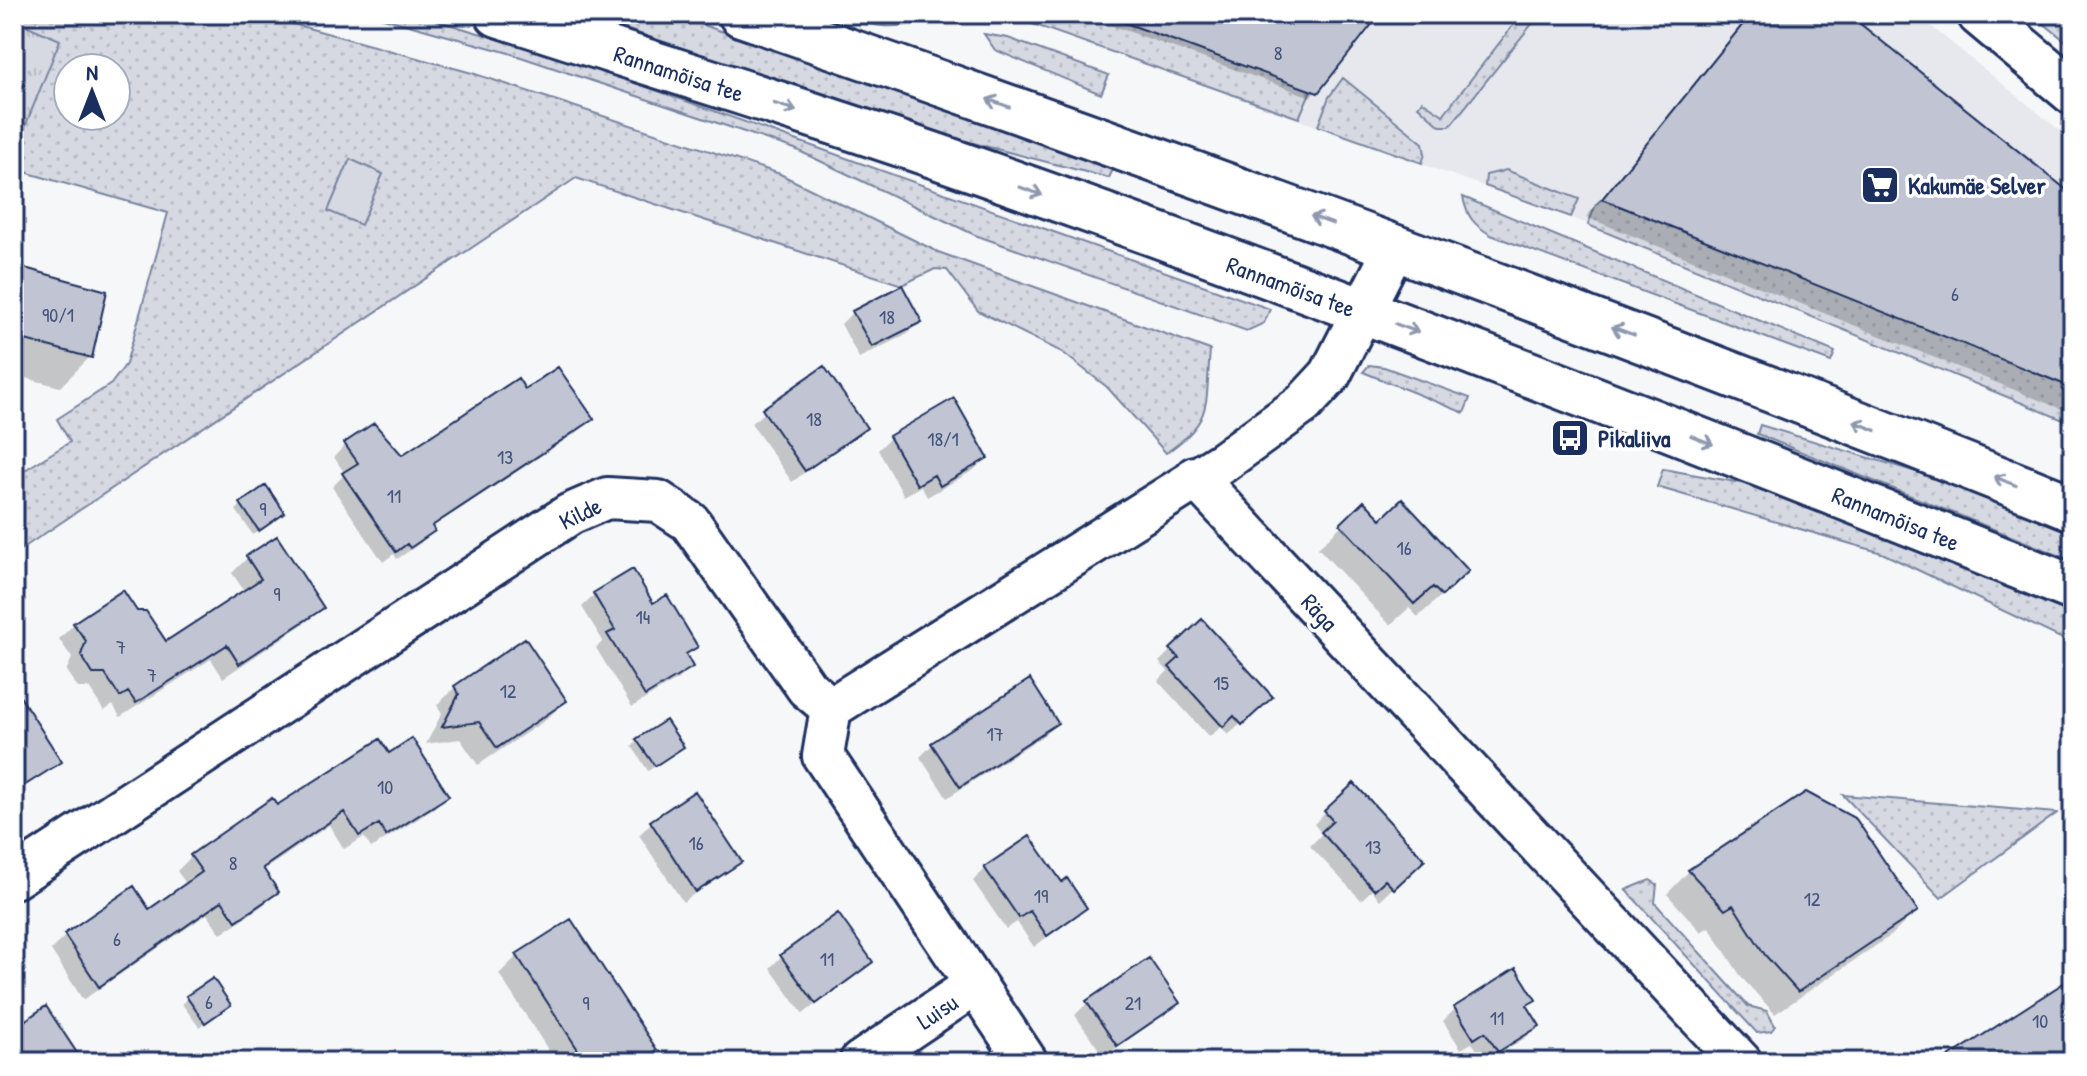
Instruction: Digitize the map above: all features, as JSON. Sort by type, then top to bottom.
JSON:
[{"type":"main road","name":"Rannamõisa tee","points":[[498,14],[938,157],[1364,312],[1592,396],[2073,588]]},
{"type":"main road","points":[[741,14],[1395,247],[1704,361],[2073,508]]},
{"type":"main road","points":[[1980,14],[2073,92]]},
{"type":"street","points":[[1027,1062],[973,986],[823,756],[831,708],[902,667],[1195,477],[1223,462],[1303,404],[1330,375],[1395,247]]},
{"type":"street","name":"Räga","points":[[1195,477],[1741,1062]]},
{"type":"street","name":"Kilde","points":[[14,878],[570,514],[607,498],[658,501],[690,522],[807,688],[831,708]]},
{"type":"street","name":"Luisu","points":[[860,1062],[973,986]]},
{"type":"shaded area","points":[[1004,14],[1916,14],[2073,141],[2073,424],[1580,221]]},
{"type":"green space","points":[[14,14],[257,14],[472,73],[780,174],[938,252],[1210,350],[1207,398],[1200,420],[1192,431],[1166,453],[1107,387],[1062,352],[978,311],[947,270],[935,269],[902,285],[576,178],[14,554],[14,465],[20,473],[70,442],[57,419],[111,384],[126,364],[168,213],[14,169]]},
{"type":"green space","points":[[369,14],[415,14],[582,64],[1270,309],[1264,323],[1247,331],[975,235],[795,149],[509,53]]},
{"type":"green space","points":[[581,14],[672,14],[1113,169],[1109,178],[938,134]]},
{"type":"green space","points":[[831,14],[894,14],[918,21],[885,26]]},
{"type":"green space","points":[[1004,14],[1101,14],[1311,90],[1299,118]]},
{"type":"green space","points":[[1522,14],[1540,14],[1450,126],[1440,126],[1418,106],[1422,101],[1443,115]]},
{"type":"green space","points":[[2032,14],[2072,14],[2073,47]]},
{"type":"green space","points":[[14,20],[60,40],[55,52],[52,52],[52,60],[20,139],[14,136]]},
{"type":"green space","points":[[984,34],[1008,38],[1109,75],[1101,94],[995,50]]},
{"type":"green space","points":[[1343,78],[1423,143],[1425,154],[1422,163],[1318,126],[1329,97]]},
{"type":"green space","points":[[350,159],[383,174],[361,225],[328,211]]},
{"type":"green space","points":[[1506,170],[1579,199],[1571,217],[1485,186],[1486,175]]},
{"type":"green space","points":[[1463,197],[1835,352],[1831,362],[1491,235],[1472,220]]},
{"type":"green space","points":[[1602,199],[2073,388],[2073,424],[1588,225],[1596,204]]},
{"type":"green space","points":[[1369,365],[1384,367],[1470,398],[1464,413],[1363,372]]},
{"type":"green space","points":[[1760,425],[1940,479],[2073,534],[2073,561],[1757,434]]},
{"type":"green space","points":[[1663,469],[1753,485],[2065,611],[2073,615],[2073,644],[1882,553],[1657,487]]},
{"type":"green space","points":[[1843,795],[2057,813],[1941,898]]},
{"type":"green space","points":[[1650,880],[1657,884],[1655,903],[1748,1006],[1767,1011],[1775,1026],[1771,1031],[1757,1033],[1626,890]]},
{"type":"building","points":[[1113,14],[1380,14],[1318,93],[1112,18]]},
{"type":"building","points":[[1751,14],[1848,14],[2073,195],[2073,388],[1602,199]]},
{"type":"building","points":[[14,265],[107,291],[92,358],[14,337]]},
{"type":"building","points":[[902,285],[922,322],[872,347],[852,311]]},
{"type":"building","points":[[824,366],[867,428],[805,471],[762,409]]},
{"type":"building","points":[[558,367],[594,419],[432,526],[435,531],[410,548],[407,544],[396,552],[342,473],[358,463],[344,443],[374,423],[402,455],[518,378],[525,389]]},
{"type":"building","points":[[954,398],[988,458],[940,486],[934,475],[917,485],[889,436]]},
{"type":"building","points":[[266,485],[285,513],[259,531],[240,503]]},
{"type":"building","points":[[1402,499],[1469,571],[1442,596],[1433,587],[1414,604],[1340,524],[1364,501],[1381,519]]},
{"type":"building","points":[[277,536],[324,608],[239,664],[227,645],[136,703],[128,692],[120,697],[105,674],[93,674],[81,655],[86,641],[73,623],[123,590],[137,611],[146,611],[166,641],[261,579],[246,556]]},
{"type":"building","points":[[633,569],[653,603],[667,595],[698,647],[686,654],[693,667],[645,696],[607,634],[615,630],[593,593]]},
{"type":"building","points":[[1202,619],[1273,697],[1242,725],[1234,716],[1223,727],[1169,667],[1179,658],[1170,649]]},
{"type":"building","points":[[525,638],[567,701],[497,748],[479,722],[442,727],[459,694],[454,686]]},
{"type":"building","points":[[1030,679],[1058,723],[960,787],[931,743]]},
{"type":"building","points":[[14,687],[62,762],[14,792]]},
{"type":"building","points":[[666,720],[684,747],[655,766],[636,739]]},
{"type":"building","points":[[412,738],[449,796],[386,836],[379,824],[359,836],[344,812],[263,868],[279,892],[236,921],[222,901],[99,987],[64,934],[134,886],[149,909],[202,872],[190,855],[272,798],[277,805],[380,739],[389,753]]},
{"type":"building","points":[[1354,783],[1425,860],[1394,889],[1385,880],[1374,890],[1321,832],[1333,821],[1324,811]]},
{"type":"building","points":[[695,791],[742,862],[696,892],[650,821]]},
{"type":"building","points":[[1806,792],[1856,819],[1918,911],[1798,992],[1765,955],[1733,905],[1725,910],[1688,870]]},
{"type":"building","points":[[1030,836],[1062,882],[1067,878],[1087,908],[1047,936],[1030,911],[1019,918],[984,867]]},
{"type":"building","points":[[838,913],[873,962],[816,1004],[780,955]]},
{"type":"building","points":[[571,919],[657,1050],[639,1062],[586,1062],[516,954]]},
{"type":"building","points":[[1149,958],[1180,1003],[1117,1046],[1086,1001]]},
{"type":"building","points":[[1516,968],[1536,1000],[1527,1005],[1540,1026],[1498,1052],[1485,1032],[1474,1039],[1454,1007]]},
{"type":"building","points":[[2073,977],[2073,1062],[1941,1062]]},
{"type":"building","points":[[213,978],[231,1005],[205,1023],[186,996]]},
{"type":"building","points":[[46,1006],[83,1062],[14,1062],[14,1028]]},
{"type":"place","name":"Kakumäe Selver","points":[[1880,185]]},
{"type":"place","name":"Pikaliiva","points":[[1570,438]]}]
